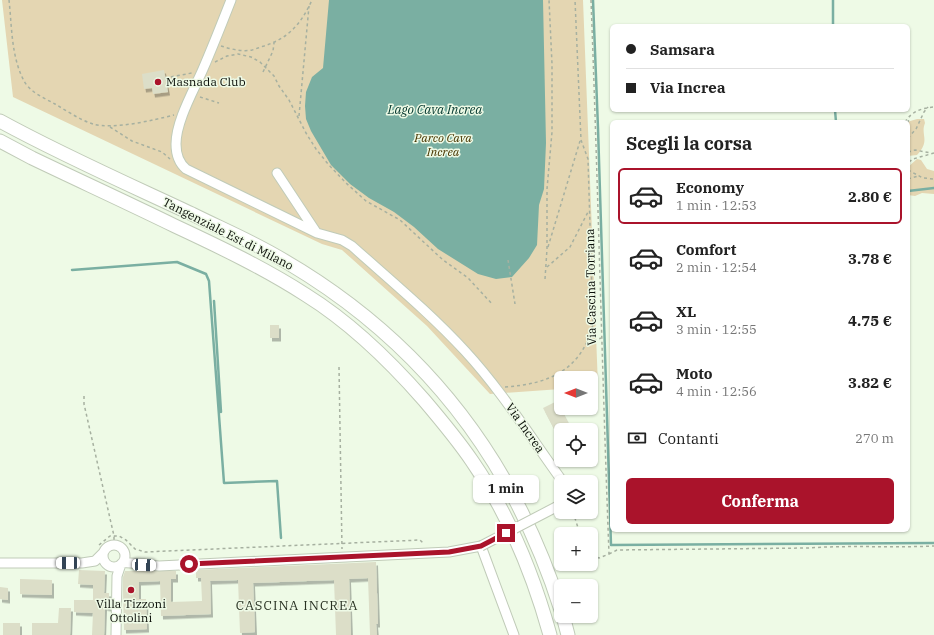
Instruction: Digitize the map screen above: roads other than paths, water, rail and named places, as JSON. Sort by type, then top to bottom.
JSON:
[{"type":"highway","name":"Tangenziale Est di Milano","points":[[0,121],[42,143],[268,251],[329,288],[378,326],[420,367],[460,414],[485,449],[528,524],[554,591]]},
{"type":"highway","name":"Tangenziale Est di Milano","points":[[0,141],[32,158],[266,270],[336,315],[369,343],[392,364],[448,428],[476,467],[502,511],[516,541],[538,593],[550,635]]},
{"type":"highway","points":[[565,623],[568,635]]},
{"type":"street","name":"Via Increa","points":[[231,0],[204,68],[184,112],[176,144],[178,157],[182,165],[186,170],[317,233],[342,240],[352,246],[430,315],[501,390],[555,475]]},
{"type":"street","points":[[277,173],[317,233]]},
{"type":"street","points":[[0,563],[82,563],[94,561],[115,567],[132,562],[158,566],[449,552],[481,546],[554,507]]},
{"type":"street","points":[[94,561],[100,550],[106,548],[114,540],[132,562]]},
{"type":"street","points":[[481,546],[514,635]]},
{"type":"street","points":[[100,550],[103,558],[117,576]]},
{"type":"street","points":[[116,635],[117,576],[125,557],[124,552]]},
{"type":"water","name":"Lago Cava Increa","points":[[329,0],[543,0],[546,143],[544,189],[539,205],[537,245],[529,258],[512,277],[496,279],[478,274],[438,249],[414,227],[394,212],[369,198],[350,184],[331,165],[311,131],[306,119],[305,106],[306,92],[312,77],[323,68]]},
{"type":"waterway","points":[[593,0],[610,513]]},
{"type":"waterway","points":[[833,0],[833,24]]},
{"type":"waterway","points":[[835,112],[836,120]]},
{"type":"waterway","points":[[910,191],[934,188]]},
{"type":"waterway","points":[[72,270],[177,262],[206,274],[209,281],[224,483],[277,481],[281,538]]},
{"type":"waterway","points":[[214,301],[221,412]]},
{"type":"waterway","points":[[611,532],[611,545],[934,543]]},
{"type":"place","name":"Masnada Club","points":[[158,82]]},
{"type":"place","name":"Villa Tizzoni Ottolini","points":[[131,590]]},
{"type":"district","name":"CASCINA INCREA","points":[[297,605]]},
{"type":"park label","name":"Parco Cava Increa","points":[[443,145]]}]
